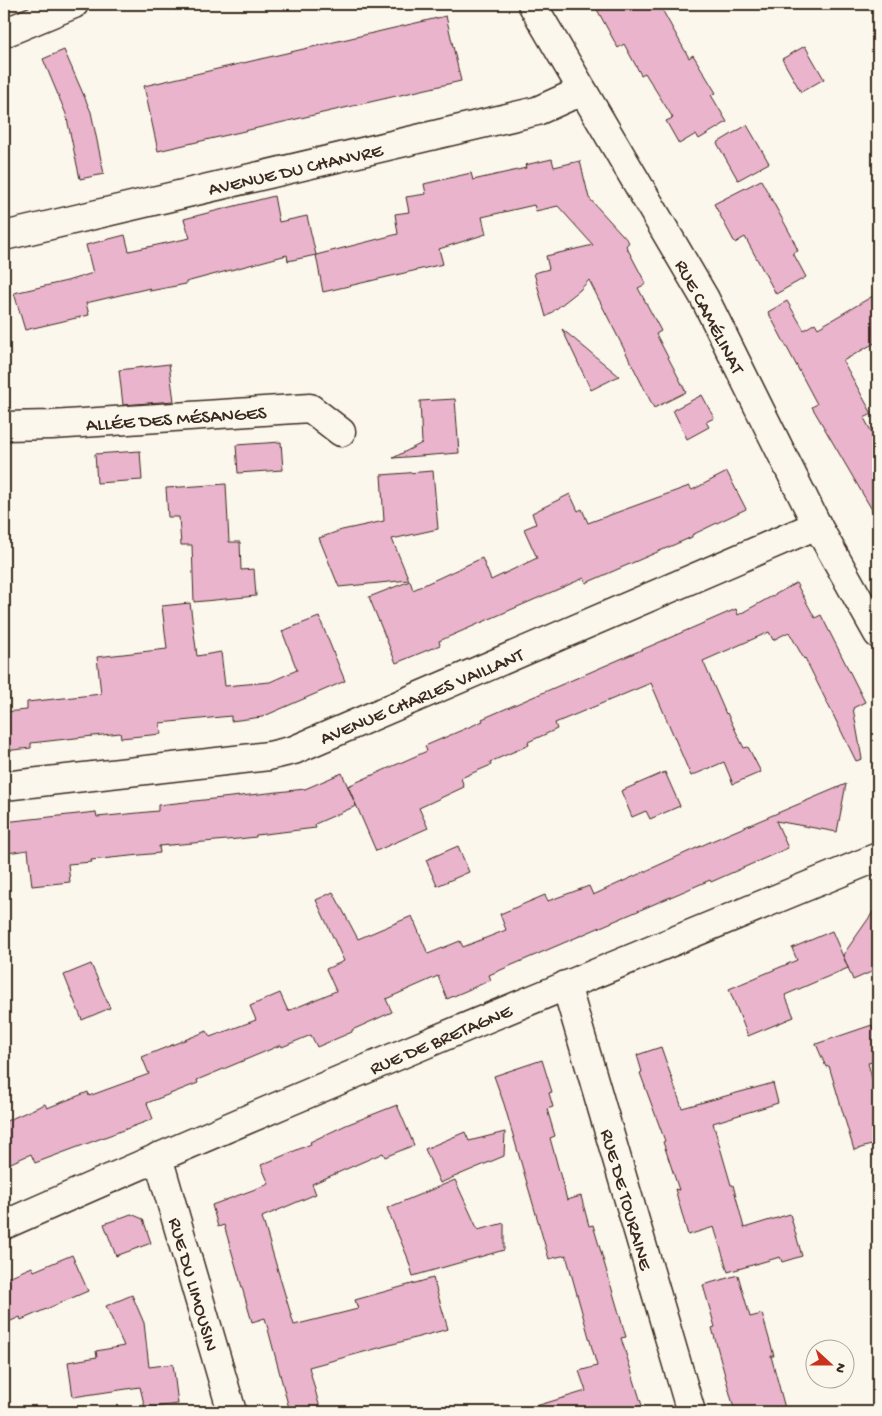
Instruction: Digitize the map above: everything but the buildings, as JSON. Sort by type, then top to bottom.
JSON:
[{"type":"street","points":[[4,33],[74,4]]},
{"type":"street","name":"RUE CAMÉLINAT","points":[[532,4],[704,296],[817,525],[878,634]]},
{"type":"street","name":"AVENUE DU CHANVRE","points":[[4,236],[536,111],[568,97],[584,93]]},
{"type":"street","name":"ALLÉE DES MÉSANGES","points":[[4,426],[52,425],[310,408],[341,432]]},
{"type":"street","name":"AVENUE CHARLES VAILLANT","points":[[4,786],[269,756],[294,750],[817,525]]},
{"type":"street","name":"RUE DE BRETAGNE","points":[[4,1225],[158,1156],[878,857]]},
{"type":"street","name":"RUE DE TOURAINE","points":[[566,985],[691,1412]]},
{"type":"street","name":"RUE DU LIMOUSIN","points":[[158,1156],[232,1412]]}]
